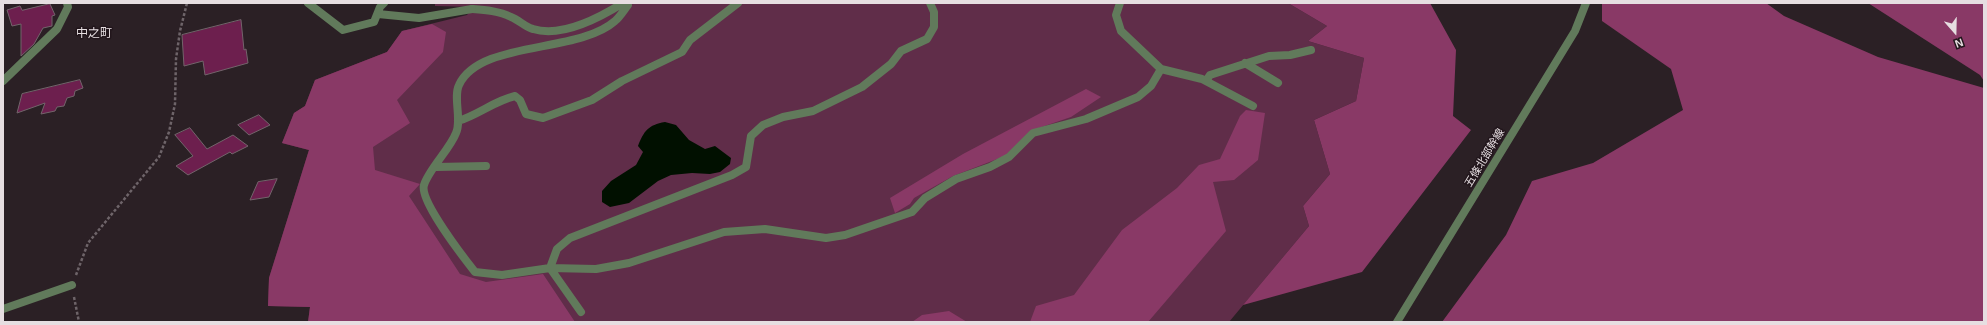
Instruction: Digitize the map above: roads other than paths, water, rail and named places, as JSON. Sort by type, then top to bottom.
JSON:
[{"type":"street","points":[[3,81],[56,29],[68,6],[67,3]]},
{"type":"street","points":[[308,3],[343,30],[374,22],[384,3]]},
{"type":"street","points":[[378,14],[419,18],[472,9],[496,12],[512,17],[523,26],[536,31],[555,30],[584,24],[600,18],[623,3]]},
{"type":"street","points":[[627,3],[628,5],[625,12],[600,31],[580,39],[498,57],[482,63],[461,79],[458,86],[457,132],[424,185],[426,198],[455,245],[475,272],[502,275],[550,268],[596,269],[629,263],[724,232],[765,229],[826,238],[845,235],[912,212],[925,198],[956,179],[990,167],[1010,157],[1033,133],[1086,119],[1138,97],[1151,86],[1161,69]]},
{"type":"street","points":[[458,121],[469,119],[504,98],[515,96],[520,100],[526,114],[543,118],[592,100],[622,81],[682,52],[690,40],[738,3]]},
{"type":"street","points":[[550,268],[557,249],[570,238],[732,175],[746,167],[751,136],[763,125],[783,117],[813,112],[862,87],[891,64],[901,51],[927,38],[934,27],[934,12],[930,3]]},
{"type":"street","points":[[1120,3],[1116,15],[1121,31],[1161,69],[1206,81],[1253,106]]},
{"type":"street","name":"五條北部幹線","points":[[1397,322],[1575,32],[1586,3]]},
{"type":"street","points":[[1206,81],[1210,75],[1245,63],[1269,56],[1290,55],[1311,50]]},
{"type":"street","points":[[1245,63],[1278,84]]},
{"type":"street","points":[[436,167],[486,166]]},
{"type":"street","points":[[550,268],[581,312]]},
{"type":"street","points":[[3,309],[72,285]]},
{"type":"district","name":"中之町","points":[[94,34]]}]
